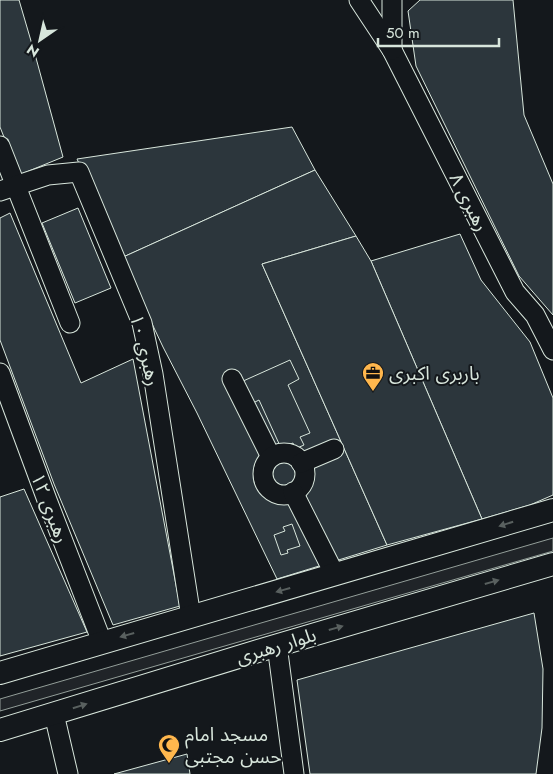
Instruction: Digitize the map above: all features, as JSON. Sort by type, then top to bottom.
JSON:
[{"type":"main road","points":[[0,673],[553,510]]},
{"type":"main road","name":"بلوار رهبری","points":[[0,730],[553,565]]},
{"type":"street","name":"رهبری ۸","points":[[359,0],[392,50],[515,292],[535,316],[553,350]]},
{"type":"street","points":[[392,0],[392,50]]},
{"type":"street","points":[[0,146],[8,188],[70,323]]},
{"type":"street","name":"رهبری ۱۰","points":[[8,188],[48,175],[79,172],[142,323],[153,374],[191,617]]},
{"type":"street","name":"رهبری ۱۲","points":[[0,373],[102,642]]},
{"type":"street","points":[[232,378],[271,457]]},
{"type":"street","points":[[301,463],[334,449]]},
{"type":"street","points":[[279,453],[286,453],[292,455],[301,463],[304,477],[302,483],[293,492],[279,494],[267,486],[263,473],[264,466],[271,457],[279,453]]},
{"type":"street","points":[[293,492],[336,574]]},
{"type":"street","points":[[277,646],[294,774]]},
{"type":"street","points":[[54,714],[68,774]]},
{"type":"shaded area","points":[[553,538],[553,551],[0,711],[0,699]]},
{"type":"building","points":[[0,0],[19,0],[63,157],[19,175],[0,127]]},
{"type":"building","points":[[420,0],[513,0],[524,115],[553,184],[553,315],[519,276],[416,66],[408,11]]},
{"type":"building","points":[[292,127],[315,170],[121,258],[77,159]]},
{"type":"building","points":[[315,170],[356,236],[262,264],[387,545],[277,579],[121,258]]},
{"type":"building","points":[[78,208],[111,288],[75,303],[42,223]]},
{"type":"building","points":[[10,213],[81,383],[133,359],[180,606],[113,625],[54,484],[0,340],[0,218]]},
{"type":"building","points":[[460,234],[481,280],[530,342],[553,398],[553,495],[530,505],[482,519],[371,261]]},
{"type":"building","name":"باربری اکبری","points":[[356,236],[371,261],[482,519],[387,545],[262,264]]},
{"type":"building","points":[[290,360],[299,379],[288,385],[310,433],[300,437],[304,445],[295,449],[293,443],[281,448],[259,400],[251,404],[241,382]]},
{"type":"building","points":[[24,489],[87,632],[0,656],[0,497]]},
{"type":"building","points":[[292,524],[300,546],[287,550],[288,553],[281,555],[274,535],[285,531],[283,527]]},
{"type":"building","points":[[534,613],[543,669],[542,728],[536,774],[310,774],[297,680]]},
{"type":"building","name":"مسجد امام حسن مجتبی","points":[[187,754],[190,774],[114,774]]},
{"type":"place","name":"باربری اکبری","points":[[373,392]]},
{"type":"place","name":"مسجد امام حسن مجتبی","points":[[169,764]]}]
